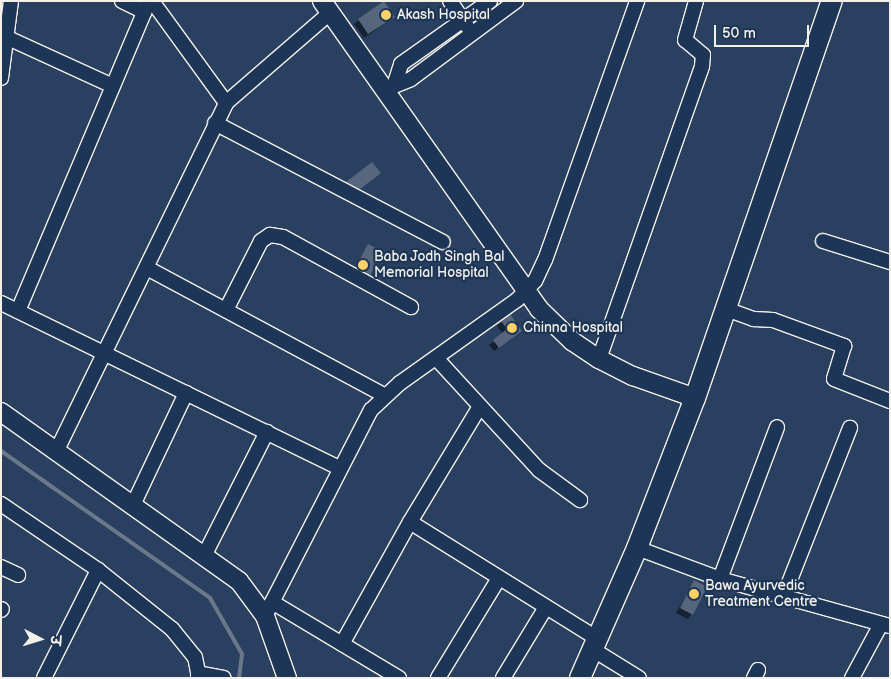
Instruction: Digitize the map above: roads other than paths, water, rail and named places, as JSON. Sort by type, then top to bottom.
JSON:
[{"type":"main road","points":[[580,678],[637,548],[696,398],[832,1]]},
{"type":"street","points":[[1,78],[8,38],[11,1]]},
{"type":"street","points":[[122,1],[149,5],[226,103]]},
{"type":"street","points":[[450,1],[472,33]]},
{"type":"street","points":[[390,86],[401,64],[490,1]]},
{"type":"street","points":[[390,86],[411,79],[516,1]]},
{"type":"street","points":[[287,678],[269,609],[361,427],[384,395],[527,292],[545,260],[637,1]]},
{"type":"street","points":[[599,359],[702,66],[703,55],[685,40],[696,1]]},
{"type":"street","points":[[18,311],[149,5]]},
{"type":"street","points":[[57,450],[226,103],[326,7],[390,86],[539,309],[572,341],[599,359],[633,376],[696,398]]},
{"type":"street","points":[[8,38],[113,86]]},
{"type":"street","points":[[215,123],[444,242]]},
{"type":"street","points":[[226,310],[262,241],[270,235],[283,237],[411,307]]},
{"type":"street","points":[[823,241],[890,262]]},
{"type":"street","points":[[147,268],[384,395]]},
{"type":"street","points":[[1,303],[340,468]]},
{"type":"street","points":[[726,309],[754,320],[772,320],[844,346],[834,379],[890,401]]},
{"type":"street","points":[[436,358],[479,408],[550,480],[580,500]]},
{"type":"street","points":[[133,505],[186,393]]},
{"type":"street","points":[[342,644],[410,522],[479,408]]},
{"type":"street","points":[[1,412],[205,554],[239,581],[269,609],[342,644],[399,678]]},
{"type":"street","points":[[720,579],[777,427]]},
{"type":"street","points":[[783,598],[850,428]]},
{"type":"street","points":[[205,554],[266,432]]},
{"type":"street","points":[[1,504],[98,570],[186,644],[195,657],[198,675],[222,677]]},
{"type":"street","points":[[410,522],[546,607],[639,678]]},
{"type":"street","points":[[637,548],[720,579],[885,626],[852,678]]},
{"type":"street","points":[[1,567],[18,575]]},
{"type":"street","points":[[44,678],[98,570]]},
{"type":"street","points":[[438,678],[499,578]]},
{"type":"street","points":[[503,678],[546,607]]},
{"type":"waterway","points":[[1,451],[210,598],[242,654],[239,678]]},
{"type":"place","name":"Akash Hospital","points":[[386,15]]},
{"type":"place","name":"Baba Jodh Singh Bal Memorial Hospital","points":[[363,265]]},
{"type":"place","name":"Chinna Hospital","points":[[512,328]]},
{"type":"place","name":"Bawa Ayurvedic Treatment Centre","points":[[694,594]]}]
